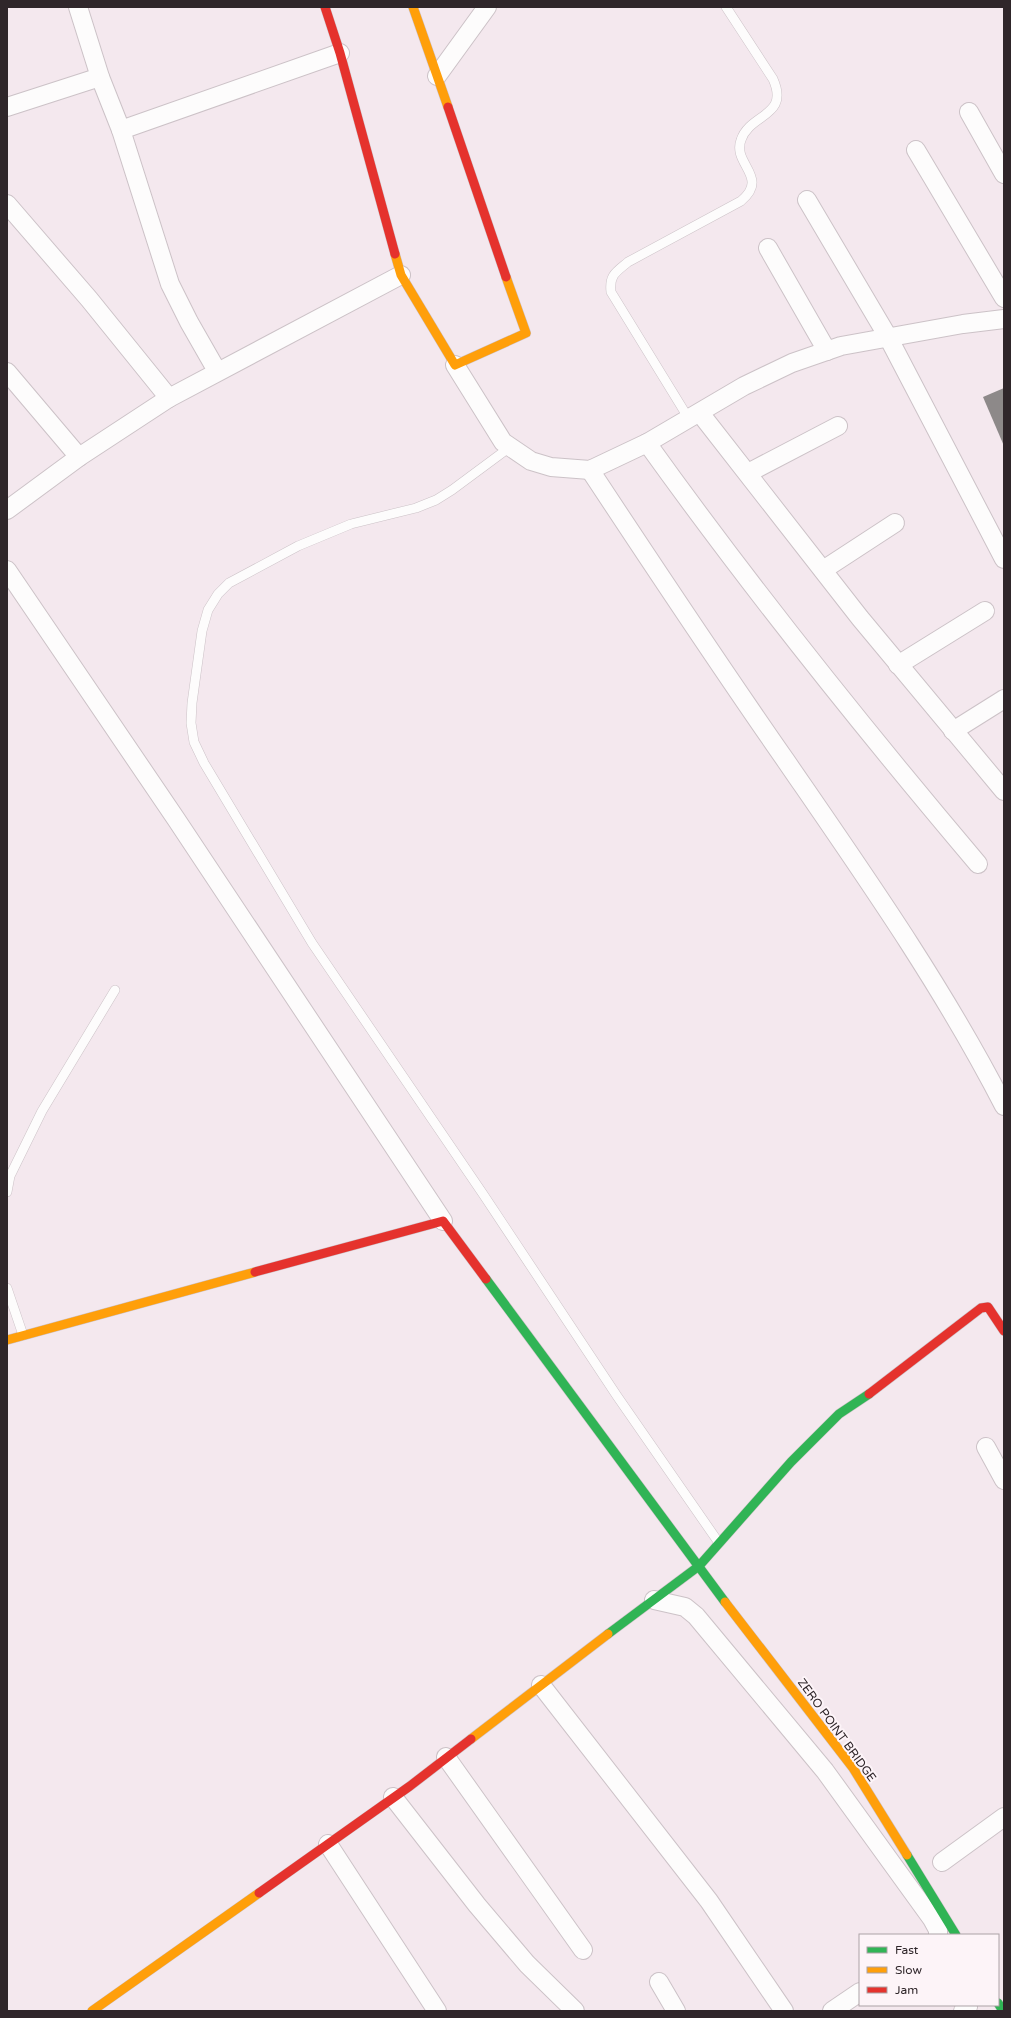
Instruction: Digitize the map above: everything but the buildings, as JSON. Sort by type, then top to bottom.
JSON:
[{"type":"street","points":[[78,7],[100,77],[121,130],[170,284],[189,322],[217,371]]},
{"type":"street","points":[[325,7],[340,53],[402,275],[436,336],[503,442],[532,461],[551,467],[590,470],[647,443],[744,386],[792,363],[841,346],[1004,319]]},
{"type":"street","points":[[413,7],[526,333],[455,365]]},
{"type":"street","points":[[437,76],[487,7]]},
{"type":"street","points":[[121,130],[340,53]]},
{"type":"street","points":[[7,107],[100,77]]},
{"type":"street","points":[[969,112],[1004,174]]},
{"type":"street","points":[[916,150],[1004,298]]},
{"type":"street","points":[[807,200],[888,337],[1004,559]]},
{"type":"street","points":[[7,204],[89,299],[169,398]]},
{"type":"street","points":[[768,248],[827,351]]},
{"type":"street","points":[[7,510],[79,457],[169,398],[217,371],[402,275]]},
{"type":"street","points":[[7,372],[79,457]]},
{"type":"street","points":[[694,416],[748,473],[898,664],[1004,791]]},
{"type":"street","points":[[748,473],[838,426]]},
{"type":"street","points":[[647,443],[700,518],[912,785],[978,864]]},
{"type":"street","points":[[590,470],[721,667],[895,923],[954,1016],[1004,1106]]},
{"type":"street","points":[[823,570],[895,523]]},
{"type":"street","points":[[7,570],[176,818],[443,1221],[7,1340]]},
{"type":"street","points":[[898,664],[985,611]]},
{"type":"street","points":[[953,731],[1004,698]]},
{"type":"street","name":"ZERO POINT BRIDGE","points":[[443,1221],[698,1566],[853,1768],[955,1934]]},
{"type":"street","points":[[92,2011],[393,1798],[698,1566],[791,1462],[839,1414],[881,1385],[981,1308],[988,1307],[1004,1331]]},
{"type":"street","points":[[986,1447],[1004,1480]]},
{"type":"street","points":[[654,1600],[684,1607],[696,1616],[825,1772],[932,1919],[938,1930],[938,1934]]},
{"type":"street","points":[[541,1685],[709,1901],[784,2011]]},
{"type":"street","points":[[446,1757],[583,1950]]},
{"type":"street","points":[[393,1798],[476,1906],[527,1964],[575,2011],[589,2011]]},
{"type":"street","points":[[942,1862],[1004,1817]]},
{"type":"street","points":[[328,1844],[437,2011]]},
{"type":"street","points":[[659,1982],[676,2011]]},
{"type":"street","points":[[832,2011],[859,1993]]},
{"type":"lane","points":[[694,416],[611,292],[610,282],[616,272],[628,262],[741,201],[750,194],[753,185],[750,173],[741,154],[739,143],[743,133],[770,110],[777,100],[778,91],[773,79],[726,7]]},
{"type":"lane","points":[[510,447],[436,500],[416,508],[351,524],[298,546],[229,583],[218,594],[208,610],[202,631],[192,703],[191,723],[194,742],[204,763],[312,943],[483,1194],[617,1396],[719,1543]]},
{"type":"lane","points":[[7,1192],[10,1176],[42,1111],[115,990]]},
{"type":"lane","points":[[7,1288],[23,1335]]},
{"type":"traffic: fast","points":[[486,1279],[725,1602]]},
{"type":"traffic: fast","points":[[608,1634],[699,1566],[791,1462],[839,1414],[869,1394]]},
{"type":"traffic: fast","points":[[907,1855],[955,1934]]},
{"type":"traffic: fast","points":[[999,2005],[1003,2011]]},
{"type":"traffic: slow","points":[[413,7],[448,107]]},
{"type":"traffic: slow","points":[[395,254],[401,275],[455,365],[526,333],[506,277]]},
{"type":"traffic: slow","points":[[7,1340],[255,1272]]},
{"type":"traffic: slow","points":[[725,1602],[853,1768],[907,1855]]},
{"type":"traffic: slow","points":[[471,1739],[608,1634]]},
{"type":"traffic: slow","points":[[92,2011],[259,1893]]},
{"type":"traffic: jam","points":[[325,7],[340,53],[395,254]]},
{"type":"traffic: jam","points":[[448,107],[506,277]]},
{"type":"traffic: jam","points":[[255,1272],[443,1221],[486,1279]]},
{"type":"traffic: jam","points":[[869,1394],[981,1308],[988,1307],[1004,1331]]},
{"type":"traffic: jam","points":[[259,1893],[410,1786],[471,1739]]}]
